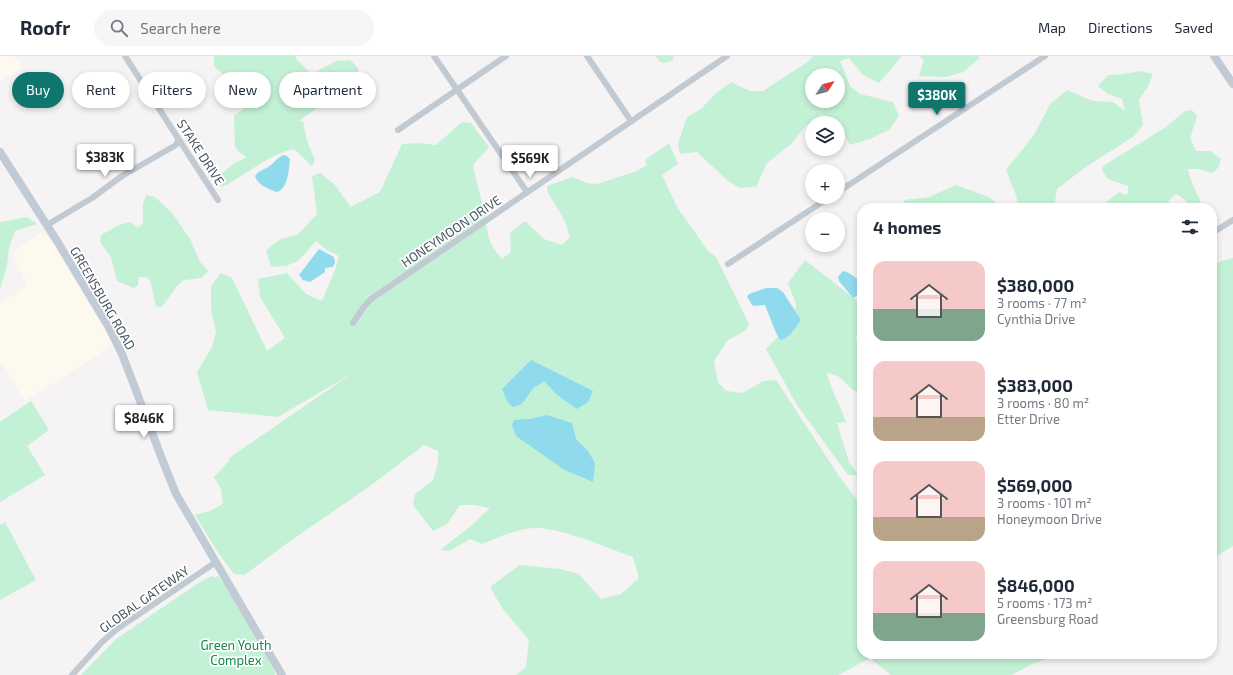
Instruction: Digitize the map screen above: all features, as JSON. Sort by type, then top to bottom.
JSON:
[{"type":"main road","points":[[1214,56],[1233,84]]},
{"type":"main road","name":"GREENSBURG ROAD","points":[[0,152],[82,282],[116,341],[172,485],[282,675]]},
{"type":"street","name":"STAKE DRIVE","points":[[124,56],[178,136],[178,140],[218,200]]},
{"type":"street","points":[[434,56],[527,192]]},
{"type":"street","points":[[398,130],[506,56]]},
{"type":"street","points":[[587,56],[631,121]]},
{"type":"street","name":"HONEYMOON DRIVE","points":[[354,323],[363,308],[371,299],[727,56]]},
{"type":"street","points":[[845,187],[1045,56]]},
{"type":"street","points":[[47,226],[92,198],[122,176],[176,145],[178,140]]},
{"type":"street","points":[[728,264],[819,204]]},
{"type":"street","points":[[1217,231],[1233,220]]},
{"type":"street","name":"GLOBAL GATEWAY","points":[[72,675],[102,642],[117,629],[216,562]]},
{"type":"shaded area","points":[[0,56],[15,56],[23,68],[16,72],[12,72],[12,74],[0,81]]},
{"type":"shaded area","points":[[42,231],[54,244],[114,345],[25,401],[0,361],[0,304],[27,286],[12,253]]},
{"type":"green space","points":[[214,56],[295,56],[298,61],[310,72],[279,72],[279,108],[317,108],[299,121],[303,121],[307,141],[315,160],[312,166],[294,149],[273,157],[229,184],[221,187],[218,183],[222,173],[235,163],[247,157],[238,151],[235,146],[234,116],[245,108],[271,108],[271,72],[221,72],[214,66]]},
{"type":"green space","points":[[655,56],[674,56],[672,61],[662,63]]},
{"type":"green space","points":[[813,56],[902,56],[879,83],[863,75],[849,58],[840,61],[843,68],[805,68],[805,108],[845,108],[845,74],[850,86],[860,94],[893,102],[899,116],[889,130],[870,139],[850,145],[845,136],[845,116],[805,116],[805,127],[790,145],[767,163],[756,187],[740,188],[728,181],[697,152],[680,154],[678,144],[687,117],[701,109],[716,93],[731,82],[750,91],[763,91],[809,61]]},
{"type":"green space","points":[[919,56],[978,56],[980,58],[963,72],[946,77],[919,76],[924,60]]},
{"type":"green space","points":[[350,60],[358,68],[358,72],[316,72],[336,61]]},
{"type":"green space","points":[[1140,71],[1153,74],[1148,86],[1139,100],[1143,125],[1134,136],[1083,169],[1057,189],[1055,203],[1018,203],[1006,170],[1034,135],[1050,104],[1067,90],[1093,101],[1113,102],[1125,111],[1122,99],[1108,94],[1098,86],[1108,75]]},
{"type":"green space","points":[[1192,110],[1197,117],[1190,138],[1196,151],[1210,151],[1221,159],[1218,168],[1212,173],[1198,169],[1188,169],[1190,178],[1201,203],[1188,203],[1176,194],[1168,201],[1170,203],[1105,203],[1119,192],[1126,195],[1128,193],[1128,186],[1108,179],[1102,170],[1103,166],[1166,127],[1185,111]]},
{"type":"green space","points":[[462,122],[471,123],[489,147],[473,165],[484,211],[488,236],[493,247],[502,259],[511,252],[510,233],[525,221],[544,239],[562,245],[570,237],[565,221],[547,191],[547,186],[572,177],[587,183],[597,184],[637,171],[647,165],[645,160],[669,143],[678,164],[662,175],[677,207],[708,251],[716,257],[749,324],[745,331],[728,340],[714,361],[718,382],[726,391],[743,393],[763,381],[776,380],[839,476],[857,500],[857,659],[868,659],[838,675],[516,675],[526,667],[529,640],[502,608],[490,587],[520,565],[560,569],[579,574],[601,599],[621,594],[639,578],[633,557],[574,535],[550,529],[538,528],[517,531],[482,544],[470,539],[449,551],[440,550],[471,526],[490,508],[474,505],[460,505],[447,524],[433,531],[413,505],[415,494],[433,480],[438,463],[438,451],[424,445],[370,486],[244,575],[234,574],[219,554],[195,515],[210,511],[223,504],[221,489],[214,477],[229,461],[229,458],[353,373],[278,417],[208,410],[197,372],[212,347],[216,332],[211,310],[211,286],[221,273],[232,278],[267,351],[285,338],[260,297],[258,279],[287,273],[306,294],[322,301],[335,270],[339,256],[325,249],[316,241],[298,261],[286,266],[271,267],[266,250],[281,239],[297,235],[317,214],[312,176],[320,173],[334,184],[351,207],[380,192],[402,144],[418,143],[436,145]]},
{"type":"green space","points":[[956,185],[989,197],[997,203],[903,203],[905,200],[929,197]]},
{"type":"green space","points":[[146,195],[155,197],[172,213],[190,239],[200,262],[208,271],[202,278],[187,280],[180,283],[161,307],[156,306],[150,280],[147,277],[139,277],[138,285],[134,288],[117,281],[111,257],[100,242],[101,235],[119,225],[130,222],[138,228],[143,223],[143,204]]},
{"type":"green space","points":[[27,217],[37,224],[15,231],[9,248],[7,265],[0,289],[0,222]]},
{"type":"green space","points":[[1233,258],[1233,546],[1217,556],[1217,264]]},
{"type":"green space","points":[[805,260],[857,301],[857,391],[853,390],[838,376],[827,373],[846,422],[837,423],[849,462],[857,475],[848,475],[797,405],[766,349],[794,320],[796,304],[788,283]]},
{"type":"green space","points":[[31,401],[49,430],[27,446],[45,475],[0,502],[0,422]]},
{"type":"green space","points":[[5,522],[36,580],[0,600],[0,525]]},
{"type":"green space","name":"Green Youth Complex","points":[[212,576],[215,578],[218,576],[227,587],[274,669],[275,675],[81,675],[116,639],[203,580]]},
{"type":"green space","points":[[871,659],[1046,659],[1034,663],[1012,675],[891,675]]},
{"type":"water","points":[[284,155],[290,159],[288,173],[284,187],[277,192],[261,184],[255,176]]},
{"type":"water","points":[[319,249],[334,257],[335,262],[333,267],[325,268],[325,272],[310,282],[303,280],[299,275]]},
{"type":"water","points":[[845,271],[857,280],[857,296],[853,298],[839,281],[838,277]]},
{"type":"water","points":[[766,288],[777,288],[783,292],[801,320],[792,332],[784,339],[780,340],[776,333],[765,305],[753,306],[747,297],[749,294]]},
{"type":"water","points":[[531,360],[593,391],[588,402],[577,409],[556,394],[544,381],[532,390],[522,403],[513,407],[507,401],[502,389]]},
{"type":"water","points":[[547,415],[572,423],[576,439],[588,451],[595,463],[593,482],[563,469],[516,436],[512,425],[514,420],[530,419]]}]
